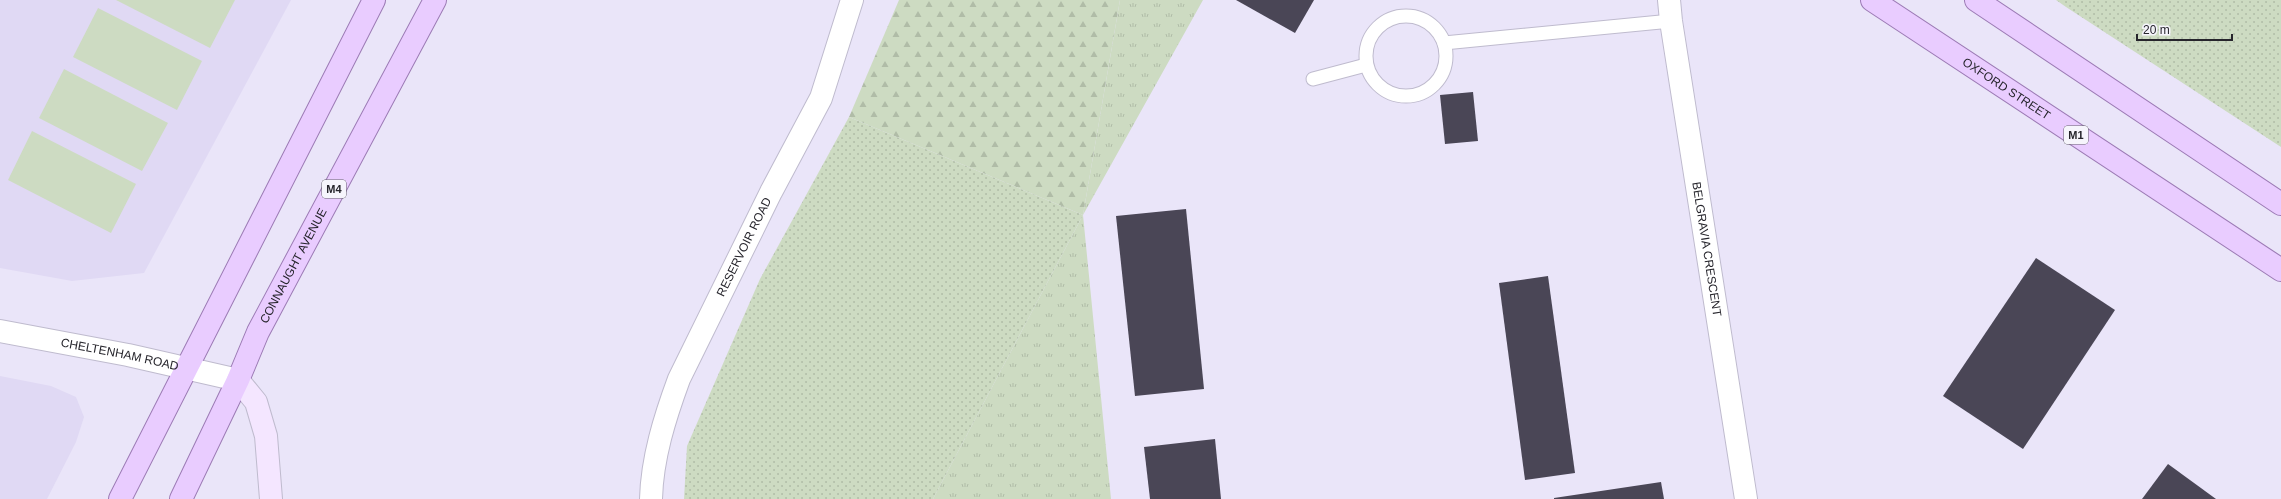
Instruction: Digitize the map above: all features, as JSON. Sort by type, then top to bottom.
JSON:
[{"type":"main road","points":[[120,499],[374,0]]},
{"type":"main road","name":"CONNAUGHT AVENUE","points":[[238,380],[258,332],[435,0]]},
{"type":"main road","name":"OXFORD STREET","points":[[1872,0],[2281,270]]},
{"type":"main road","points":[[1976,0],[2281,204]]},
{"type":"main road","name":"M4","points":[[181,499],[238,380]]},
{"type":"street","name":"RESERVOIR ROAD","points":[[651,499],[652,479],[668,411],[679,379],[771,192],[821,98],[852,0]]},
{"type":"street","name":"BELGRAVIA CRESCENT","points":[[1669,0],[1671,21],[1746,499]]},
{"type":"street","name":"CHELTENHAM ROAD","points":[[0,331],[186,367],[238,380]]},
{"type":"street","points":[[238,380],[256,402],[266,436],[271,499]]},
{"type":"lane","points":[[1407,16],[1419,18],[1430,24],[1438,32],[1444,43],[1446,56],[1444,69],[1438,80],[1428,89],[1416,95],[1403,96],[1391,93],[1379,87],[1371,77],[1366,65],[1366,53],[1374,30],[1395,17],[1407,16]]},
{"type":"lane","points":[[1444,43],[1671,21]]},
{"type":"lane","points":[[1313,79],[1366,65]]},
{"type":"shaded area","points":[[0,0],[291,0],[144,273],[72,281],[0,268]]},
{"type":"shaded area","points":[[0,376],[51,386],[76,397],[84,417],[76,442],[47,499],[0,499]]},
{"type":"green space","points":[[116,0],[235,0],[210,48]]},
{"type":"green space","points":[[899,0],[1120,0],[1083,215],[849,117]]},
{"type":"green space","points":[[1120,0],[1203,0],[1083,215]]},
{"type":"green space","points":[[2056,0],[2281,0],[2281,147],[2066,7]]},
{"type":"green space","points":[[98,8],[202,61],[177,110],[73,57]]},
{"type":"green space","points":[[64,69],[168,123],[142,171],[39,118]]},
{"type":"green space","points":[[849,117],[1083,215],[933,499],[684,499],[687,446],[760,279]]},
{"type":"green space","points":[[32,131],[136,184],[111,233],[8,180]]},
{"type":"green space","points":[[1083,215],[1111,499],[933,499]]},
{"type":"building","points":[[1236,0],[1314,0],[1295,33]]},
{"type":"building","points":[[1473,92],[1478,141],[1445,144],[1440,95]]},
{"type":"building","points":[[1186,209],[1204,389],[1135,396],[1116,216]]},
{"type":"building","points":[[2036,258],[2115,310],[2023,449],[1943,396]]},
{"type":"building","points":[[1548,276],[1575,473],[1525,480],[1499,283]]},
{"type":"building","points":[[1215,439],[1221,499],[1150,499],[1144,447]]},
{"type":"building","points":[[2168,464],[2216,499],[2142,499]]},
{"type":"building","points":[[1661,482],[1664,499],[1554,499],[1554,498]]}]
